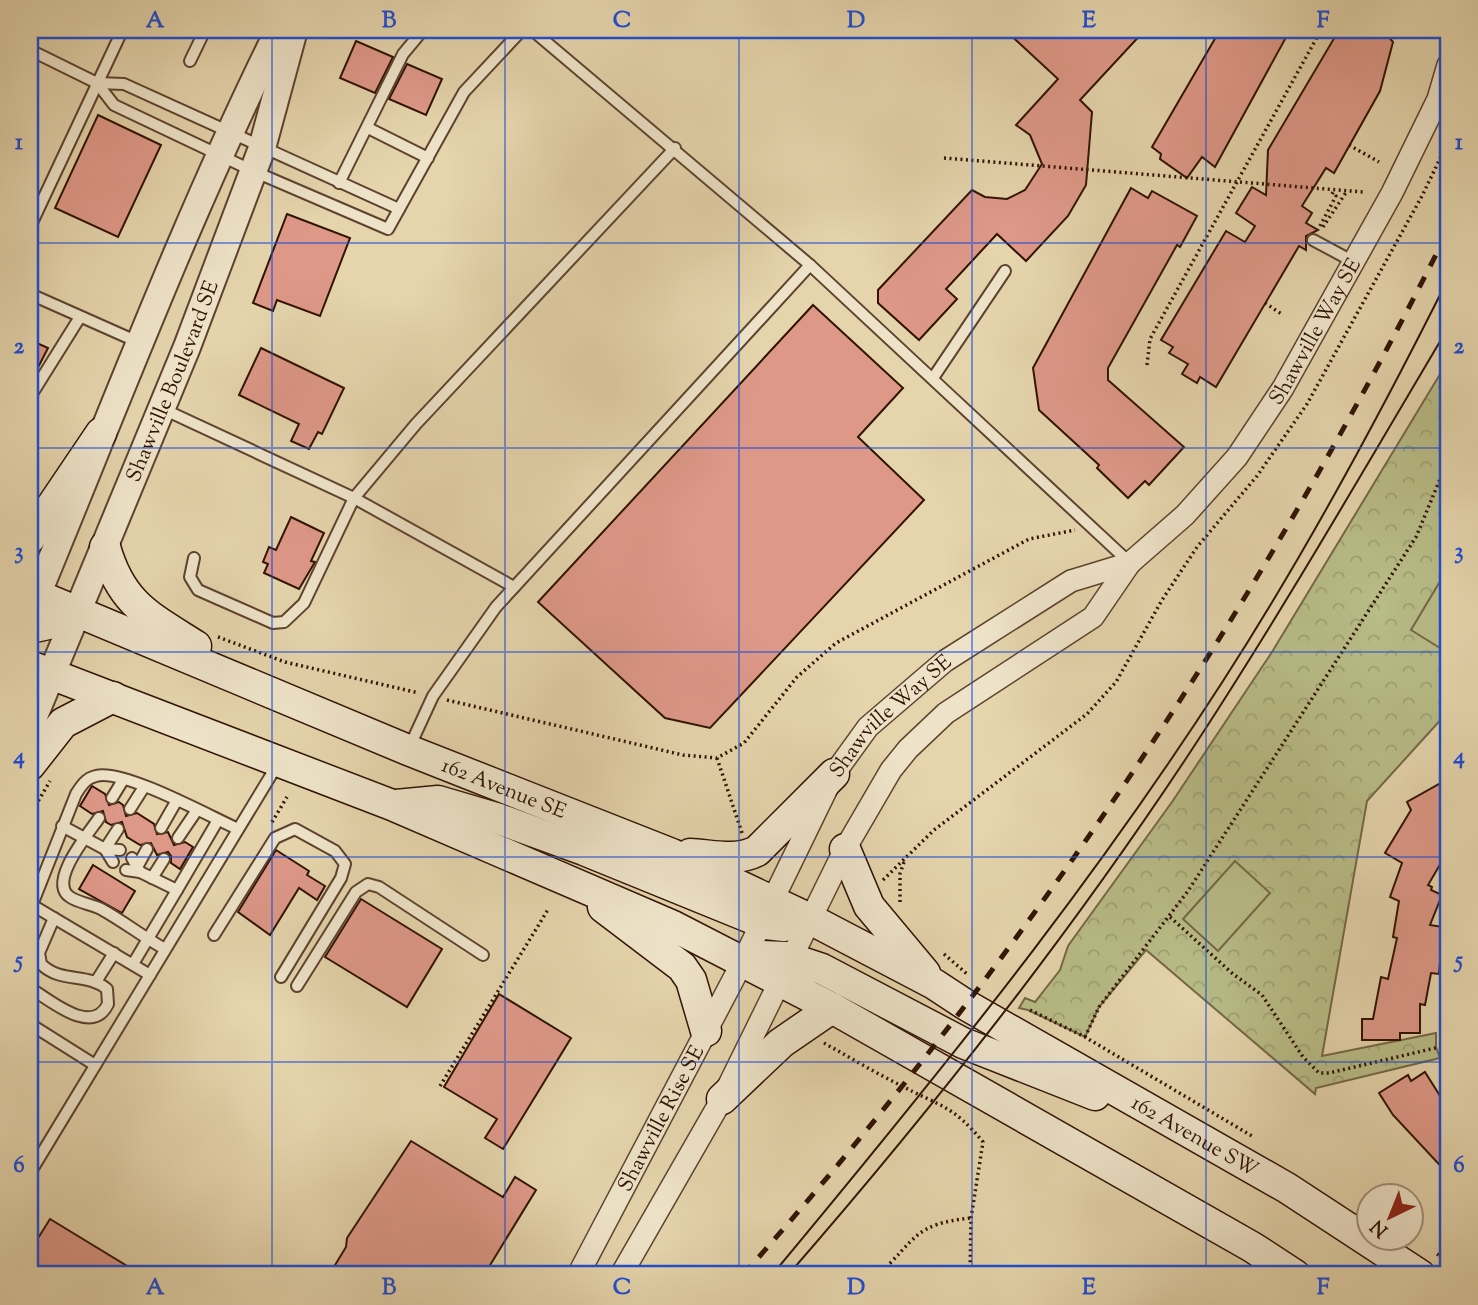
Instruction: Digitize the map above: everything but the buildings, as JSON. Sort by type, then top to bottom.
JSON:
[{"type":"main road","points":[[30,538],[101,433]]},
{"type":"main road","points":[[105,547],[113,573],[127,597],[167,628],[280,698]]},
{"type":"main road","name":"162 Avenue SE","points":[[32,600],[76,611],[280,698],[672,854],[768,912]]},
{"type":"main road","points":[[30,628],[61,621],[76,611]]},
{"type":"main road","points":[[40,670],[392,805],[581,884],[743,961],[761,956],[785,970],[832,1008],[1252,1247],[1295,1275]]},
{"type":"main road","points":[[30,765],[63,723],[113,697]]},
{"type":"main road","points":[[672,854],[745,857],[769,841],[834,774]]},
{"type":"main road","points":[[392,805],[438,801],[499,819],[768,912],[784,926],[810,919],[934,984]]},
{"type":"main road","points":[[845,849],[869,906],[934,984]]},
{"type":"main road","points":[[581,884],[612,915],[682,967],[691,980],[706,1031]]},
{"type":"main road","points":[[785,970],[822,969],[963,1043],[1193,1133]]},
{"type":"main road","name":"162 Avenue SW","points":[[934,984],[966,1005],[1286,1188],[1420,1275]]},
{"type":"main road","points":[[722,1100],[780,1043],[832,1008]]},
{"type":"street","name":"Shawville Boulevard SE","points":[[32,600],[224,142],[279,30]]},
{"type":"street","name":"Shawville Boulevard SE","points":[[30,726],[40,670],[76,611],[163,410],[257,160],[294,30]]},
{"type":"street","name":"Shawville Way SE","points":[[785,970],[845,849],[891,770],[926,730],[976,692],[1093,617],[1130,563],[1185,515],[1237,457],[1283,388],[1354,262],[1425,128],[1448,65]]},
{"type":"street","name":"Shawville Way SE","points":[[743,961],[834,774],[868,727],[945,661],[1071,581],[1130,563]]},
{"type":"street","name":"Shawville Rise SE","points":[[578,1275],[743,961]]},
{"type":"street","name":"Shawville Rise SE","points":[[621,1275],[722,1100],[785,970]]},
{"type":"lane","points":[[190,61],[205,30]]},
{"type":"lane","points":[[339,183],[403,54],[423,30]]},
{"type":"lane","points":[[30,50],[97,83],[124,84],[224,142],[388,229],[464,92],[522,30]]},
{"type":"lane","points":[[532,30],[675,148],[810,265],[1130,563]]},
{"type":"lane","points":[[30,226],[122,31]]},
{"type":"lane","points":[[97,83],[114,105],[224,142],[257,160],[339,183],[399,209]]},
{"type":"lane","points":[[368,128],[428,158]]},
{"type":"lane","points":[[194,558],[190,577],[198,590],[272,623],[284,622],[304,603],[354,498],[416,424],[675,148]]},
{"type":"lane","points":[[1312,240],[1354,262]]},
{"type":"lane","points":[[408,750],[433,696],[496,607],[810,265]]},
{"type":"lane","points":[[933,378],[1005,271]]},
{"type":"lane","points":[[30,294],[138,342]]},
{"type":"lane","points":[[30,397],[80,317]]},
{"type":"lane","points":[[163,410],[354,498],[514,587]]},
{"type":"lane","points":[[30,1173],[33,1161],[95,1065],[280,760]]},
{"type":"lane","points":[[150,975],[54,918],[31,908],[62,826],[85,782],[97,775],[124,780],[177,800],[238,830]]},
{"type":"lane","points":[[112,798],[124,780]]},
{"type":"lane","points":[[130,809],[144,787]]},
{"type":"lane","points":[[161,828],[177,800]]},
{"type":"lane","points":[[178,838],[197,810]]},
{"type":"lane","points":[[99,818],[62,878],[65,892],[106,912],[165,949]]},
{"type":"lane","points":[[132,964],[218,820]]},
{"type":"lane","points":[[62,826],[105,849],[120,850]]},
{"type":"lane","points":[[105,849],[118,829]]},
{"type":"lane","points":[[214,935],[275,838],[295,830],[335,851],[345,864],[341,878],[281,977]]},
{"type":"lane","points":[[105,849],[113,862]]},
{"type":"lane","points":[[125,870],[136,866],[148,849]]},
{"type":"lane","points":[[152,878],[164,859]]},
{"type":"lane","points":[[136,866],[152,878],[177,890]]},
{"type":"lane","points":[[297,986],[356,892],[368,884],[379,887],[483,954]]},
{"type":"lane","points":[[30,988],[89,1019],[105,1010],[110,996],[96,980],[63,979],[41,964],[39,953],[54,918]]},
{"type":"lane","points":[[96,980],[114,953]]},
{"type":"lane","points":[[30,1024],[95,1065]]},
{"type":"path","points":[[1147,365],[1150,339],[1321,30]]},
{"type":"path","points":[[1349,145],[1379,162]]},
{"type":"path","points":[[944,158],[1363,192]]},
{"type":"path","points":[[1334,190],[1332,194],[1336,197],[1318,229],[1321,230],[1347,191]]},
{"type":"path","points":[[1265,303],[1283,314]]},
{"type":"path","points":[[1085,1037],[1099,1007],[1170,916],[1416,537],[1448,460]]},
{"type":"path","points":[[1439,483],[1448,488]]},
{"type":"path","points":[[217,637],[285,662],[683,755],[717,758],[744,743],[797,677],[836,643],[1029,539],[1094,527]]},
{"type":"path","points":[[717,758],[743,836]]},
{"type":"path","points":[[899,908],[900,874],[904,860]]},
{"type":"path","points":[[440,1086],[549,908]]},
{"type":"path","points":[[1170,916],[1233,974],[1262,995],[1303,1057],[1319,1073],[1329,1073],[1448,1045]]},
{"type":"path","points":[[1019,1008],[1085,1037],[1258,1140]]},
{"type":"path","points":[[813,1037],[903,1087],[949,1107],[965,1120],[983,1142],[971,1218],[970,1275]]},
{"type":"path","points":[[878,1275],[923,1228],[971,1218]]},
{"type":"green space","points":[[1448,361],[1448,716],[1445,715],[1367,801],[1322,1056],[1436,1033],[1436,1047],[1440,1058],[1316,1088],[1315,1094],[1146,950],[1099,1007],[1085,1037],[1019,1008],[1025,998],[1035,1002],[1060,970],[1068,946],[1172,802],[1272,652]]},
{"type":"green space","points":[[1448,568],[1448,653],[1411,630]]},
{"type":"green space","points":[[1235,861],[1270,893],[1218,951],[1183,919]]},
{"type":"tram line","points":[[772,1275],[970,1032],[1097,865],[1157,780],[1216,693],[1295,564],[1363,443],[1448,279]]},
{"type":"tram line","points":[[788,1275],[893,1151],[995,1024],[1139,827],[1253,653],[1448,328]]},
{"type":"railway","points":[[743,1275],[847,1154],[946,1031],[1040,905],[1130,777],[1297,510],[1448,231]]}]
